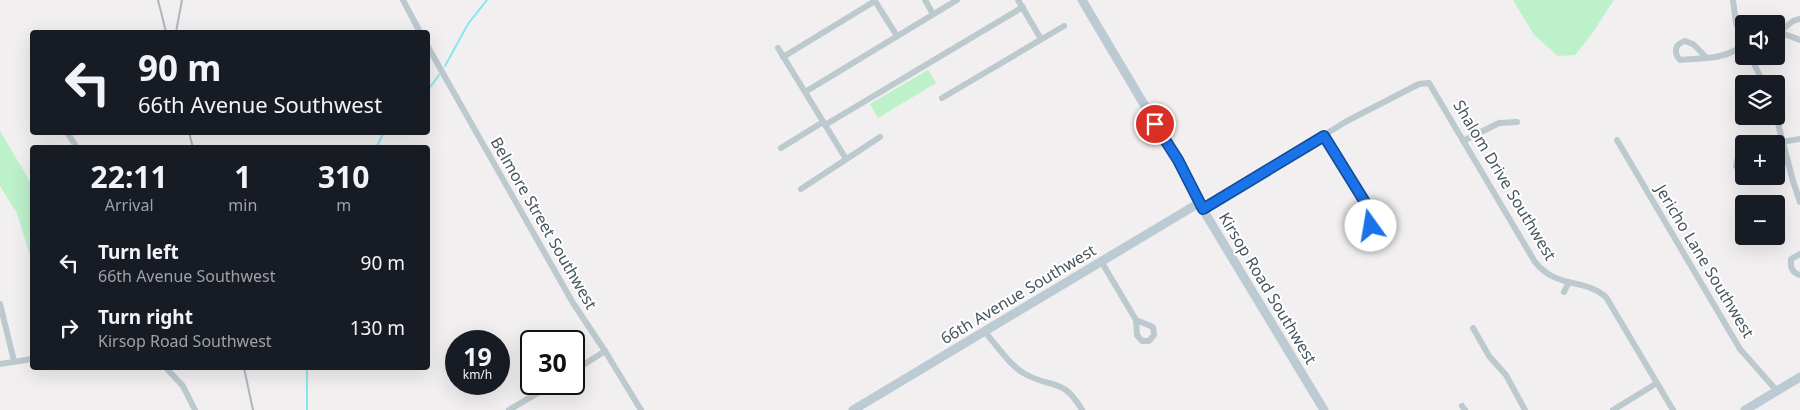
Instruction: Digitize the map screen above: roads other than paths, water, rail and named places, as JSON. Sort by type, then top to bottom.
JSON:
[{"type":"street","points":[[403,0],[419,30]]},
{"type":"street","points":[[924,0],[933,14]]},
{"type":"street","points":[[805,92],[957,0]]},
{"type":"street","points":[[1018,0],[1042,39]]},
{"type":"street","name":"Kirsop Road Southwest","points":[[1082,0],[1178,160],[1201,206],[1324,410]]},
{"type":"street","points":[[1733,0],[1735,15]]},
{"type":"street","points":[[783,57],[875,2],[897,36]]},
{"type":"street","points":[[781,148],[1023,7]]},
{"type":"street","points":[[1785,27],[1800,19]]},
{"type":"street","points":[[942,98],[1064,26]]},
{"type":"street","points":[[1785,35],[1800,40]]},
{"type":"street","points":[[1707,58],[1690,42],[1680,42],[1675,50],[1675,54],[1680,60],[1707,58],[1735,52]]},
{"type":"street","points":[[778,48],[846,159]]},
{"type":"street","name":"Belmore Street Southwest","points":[[430,51],[573,303],[641,410]]},
{"type":"street","name":"66th Avenue Southwest","points":[[853,410],[1101,261],[1324,136],[1347,121],[1410,88],[1426,82]]},
{"type":"street","name":"Shalom Drive Southwest","points":[[1426,82],[1431,86],[1535,262],[1551,277],[1568,284],[1595,289],[1606,297],[1673,410]]},
{"type":"street","points":[[1463,141],[1499,123],[1516,122]]},
{"type":"street","points":[[1324,136],[1368,207],[1371,226],[1369,236]]},
{"type":"street","points":[[801,189],[880,137]]},
{"type":"street","points":[[1785,141],[1800,139]]},
{"type":"street","name":"Jericho Lane Southwest","points":[[1617,140],[1740,349],[1777,391]]},
{"type":"street","points":[[1785,149],[1800,202]]},
{"type":"street","points":[[1800,254],[1791,260],[1790,265],[1792,270],[1800,275]]},
{"type":"street","points":[[1101,261],[1136,320]]},
{"type":"street","points":[[1564,292],[1568,284]]},
{"type":"street","points":[[0,304],[14,362]]},
{"type":"street","points":[[1473,328],[1489,356],[1506,375],[1524,410]]},
{"type":"street","points":[[984,332],[1001,352],[1025,374],[1062,386],[1075,397],[1082,410]]},
{"type":"street","points":[[585,364],[605,351]]},
{"type":"street","points":[[0,364],[30,359]]},
{"type":"street","points":[[168,370],[183,386],[194,410]]},
{"type":"street","points":[[1745,410],[1800,377]]},
{"type":"street","points":[[1612,410],[1657,383]]},
{"type":"street","points":[[509,410],[534,395]]},
{"type":"waterway","points":[[445,66],[468,24],[487,0]]},
{"type":"waterway","points":[[430,87],[439,75]]},
{"type":"waterway","points":[[378,145],[382,135]]},
{"type":"waterway","points":[[307,370],[307,410]]},
{"type":"railway","points":[[158,0],[166,30]]},
{"type":"railway","points":[[176,30],[182,0]]},
{"type":"railway","points":[[190,135],[192,145]]},
{"type":"railway","points":[[244,370],[253,410]]}]
